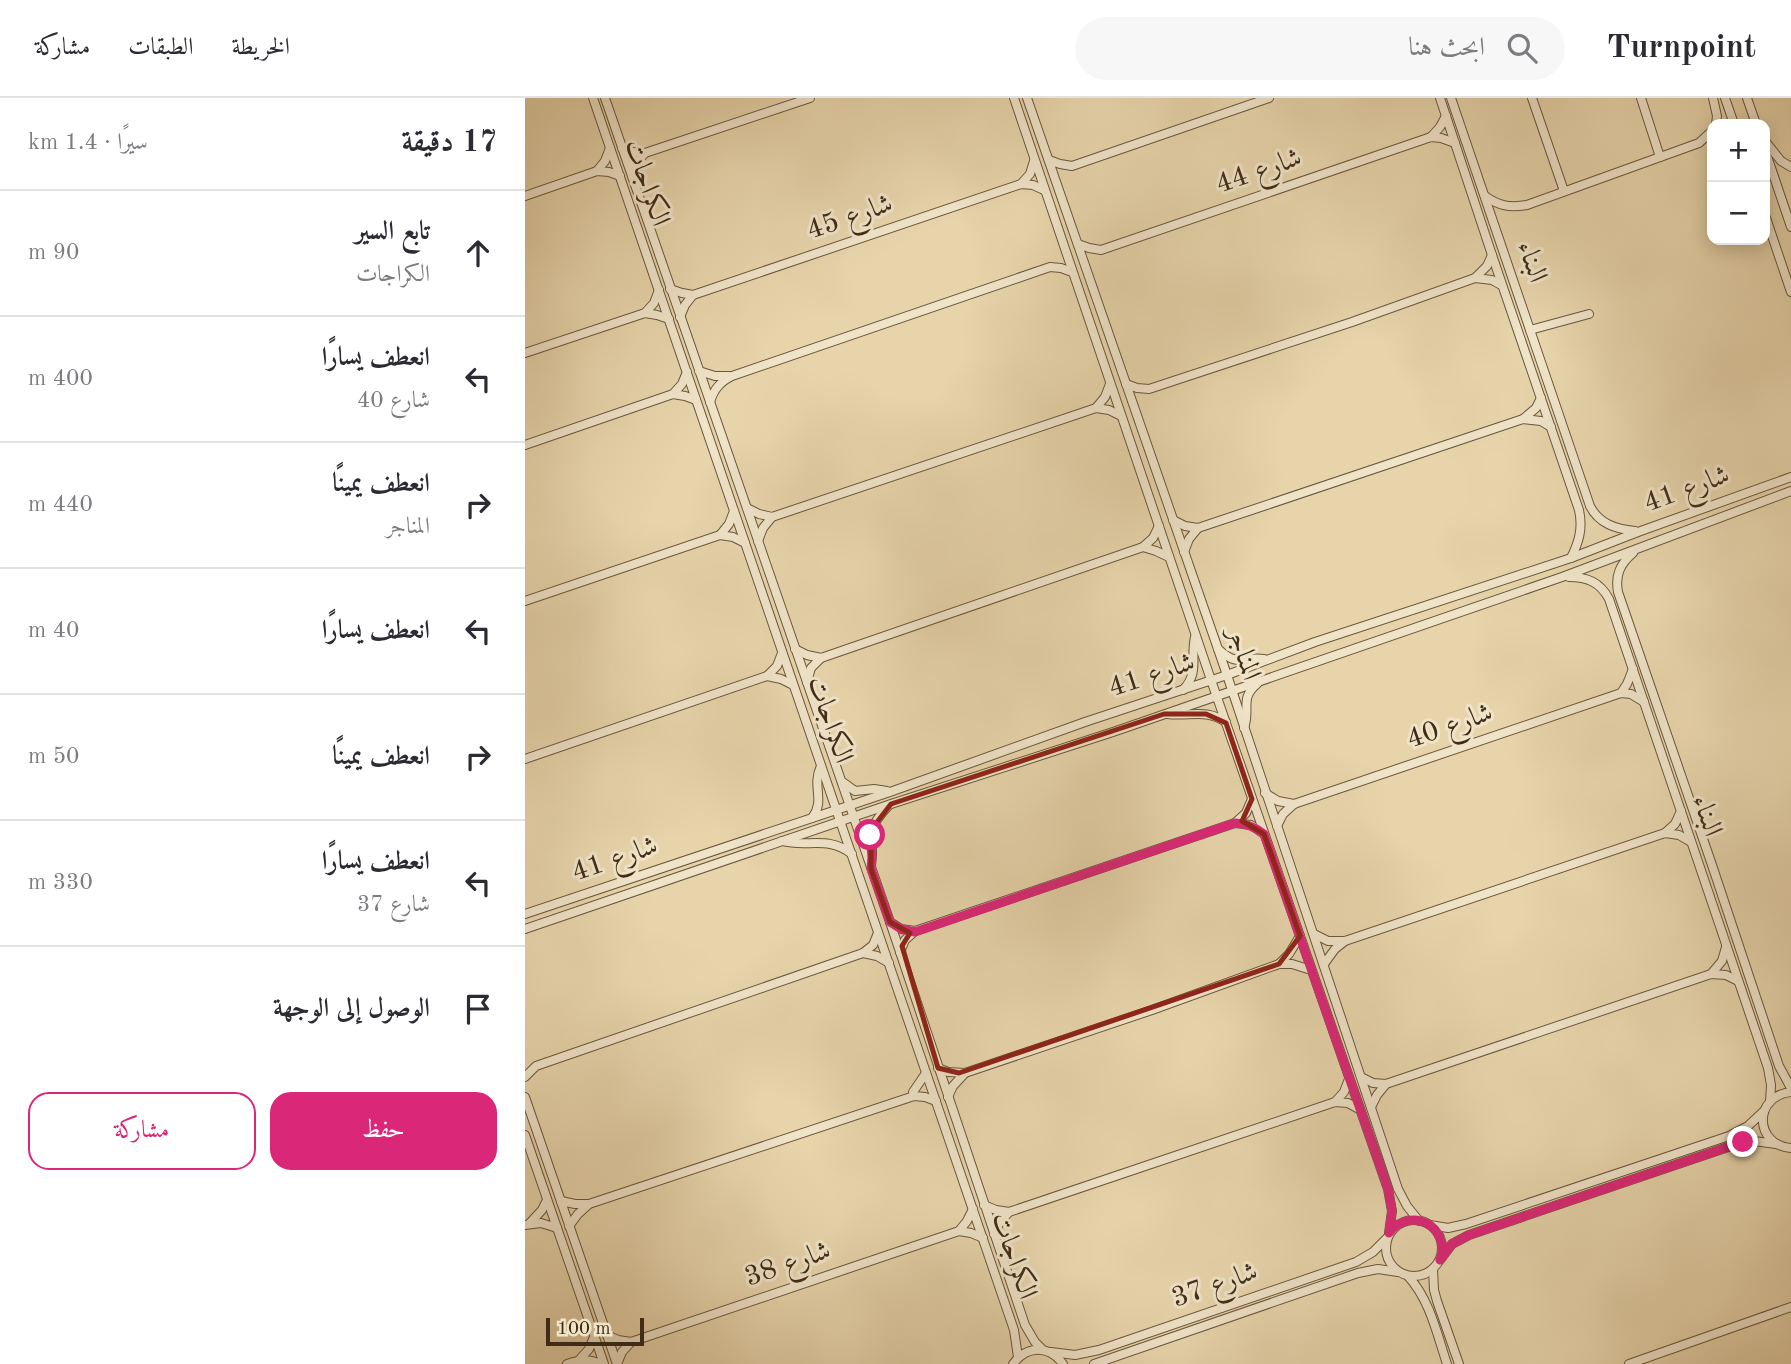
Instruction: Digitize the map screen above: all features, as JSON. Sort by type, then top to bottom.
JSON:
[{"type":"street","name":"الكراجات","points":[[593,98],[1014,1330],[1015,1361]]},
{"type":"street","name":"الكراجات","points":[[605,98],[890,922],[1025,1325],[1035,1342],[1058,1357],[1063,1364]]},
{"type":"street","points":[[622,148],[645,153],[810,98]]},
{"type":"street","name":"المناجر","points":[[1013,98],[1391,1200],[1388,1236]]},
{"type":"street","name":"المناجر","points":[[1027,98],[1227,675],[1398,1189],[1419,1221]]},
{"type":"street","points":[[1049,160],[1072,166],[1269,98]]},
{"type":"street","name":"البناء","points":[[1440,98],[1580,516],[1580,534],[1571,558]]},
{"type":"street","name":"البناء","points":[[1451,98],[1593,512],[1601,521],[1612,527],[1638,532]]},
{"type":"street","points":[[1532,98],[1564,191]]},
{"type":"street","points":[[1641,98],[1660,157]]},
{"type":"street","points":[[1713,98],[1717,119]]},
{"type":"street","points":[[1725,98],[1732,119]]},
{"type":"street","points":[[1747,98],[1754,119]]},
{"type":"street","points":[[1431,137],[1446,116]]},
{"type":"street","points":[[1485,196],[1505,206],[1527,205],[1699,143],[1707,136]]},
{"type":"street","points":[[1431,137],[1455,143]]},
{"type":"street","name":"شارع 44","points":[[1101,250],[1431,137]]},
{"type":"street","points":[[1770,147],[1781,161],[1791,167]]},
{"type":"street","points":[[597,171],[610,148]]},
{"type":"street","points":[[632,176],[636,163],[645,153]]},
{"type":"street","points":[[1021,184],[1030,174],[1034,161]]},
{"type":"street","points":[[1770,165],[1791,227]]},
{"type":"street","points":[[1059,188],[1063,176],[1072,166]]},
{"type":"street","points":[[525,196],[597,171],[620,176]]},
{"type":"street","points":[[1021,184],[1044,190]]},
{"type":"street","name":"شارع 45","points":[[693,295],[1021,184]]},
{"type":"street","points":[[1770,230],[1791,292]]},
{"type":"street","points":[[1050,267],[1063,244]]},
{"type":"street","points":[[1078,244],[1101,250],[1088,272]]},
{"type":"street","points":[[1126,384],[1149,389],[1352,322],[1475,278],[1487,267],[1492,256]]},
{"type":"street","points":[[710,402],[717,386],[732,376],[1050,267],[1072,272]]},
{"type":"street","points":[[1475,278],[1492,280],[1502,285]]},
{"type":"street","points":[[670,289],[693,295],[680,317]]},
{"type":"street","points":[[525,354],[645,313],[654,303],[659,290]]},
{"type":"street","points":[[645,313],[669,319]]},
{"type":"street","points":[[1530,330],[1589,314]]},
{"type":"street","points":[[699,371],[715,376],[732,376]]},
{"type":"street","points":[[673,394],[682,384],[687,372]]},
{"type":"street","points":[[1096,408],[1105,397],[1110,383]]},
{"type":"street","points":[[1136,412],[1140,400],[1149,389]]},
{"type":"street","points":[[525,445],[673,394],[696,400]]},
{"type":"street","points":[[1173,520],[1198,528],[1523,419],[1536,408],[1541,398]]},
{"type":"street","points":[[747,508],[772,517],[1096,408],[1121,416]]},
{"type":"street","points":[[1523,419],[1541,421],[1551,427]]},
{"type":"street","name":"شارع 41","points":[[525,914],[890,792],[1315,642],[1571,558],[1791,477]]},
{"type":"street","name":"شارع 41","points":[[525,929],[1562,577],[1791,491]]},
{"type":"street","points":[[720,535],[729,524],[734,510]]},
{"type":"street","points":[[758,541],[763,528],[772,517]]},
{"type":"street","points":[[807,682],[811,668],[821,658],[1143,547],[1153,538],[1159,526]]},
{"type":"street","points":[[1184,553],[1189,539],[1198,528]]},
{"type":"street","points":[[525,601],[720,535],[745,543]]},
{"type":"street","points":[[1143,547],[1169,557]]},
{"type":"street","name":"البناء","points":[[1640,548],[1621,565],[1616,581],[1618,592],[1779,1066],[1791,1090]]},
{"type":"street","name":"البناء","points":[[1562,577],[1585,578],[1595,582],[1609,599],[1768,1068],[1770,1102]]},
{"type":"street","name":"المناجر","points":[[1183,690],[1194,672],[1195,634]]},
{"type":"street","points":[[1217,648],[1234,660],[1267,660]]},
{"type":"street","points":[[795,649],[807,656],[821,658]]},
{"type":"street","points":[[525,758],[767,676],[778,666],[782,652]]},
{"type":"street","points":[[1633,669],[1621,693],[1631,694],[1644,702]]},
{"type":"street","points":[[767,676],[793,685]]},
{"type":"street","points":[[1244,729],[1247,719],[1246,697],[1262,680]]},
{"type":"street","name":"شارع 40","points":[[1294,804],[1621,693]]},
{"type":"street","name":"المناجر","points":[[1164,714],[1206,714],[1226,723]]},
{"type":"street","points":[[812,818],[819,806],[816,781],[821,766]]},
{"type":"street","points":[[841,780],[855,791],[874,789],[890,792]]},
{"type":"street","points":[[1265,793],[1278,801],[1294,804]]},
{"type":"street","points":[[900,952],[905,940],[915,932],[1235,823],[1246,813],[1252,799]]},
{"type":"street","points":[[871,869],[871,830],[876,820],[891,804]]},
{"type":"street","points":[[1277,827],[1283,814],[1294,804]]},
{"type":"street","points":[[1314,934],[1328,941],[1345,941],[1665,833],[1675,824],[1681,811]]},
{"type":"street","points":[[1235,823],[1251,825],[1264,834]]},
{"type":"street","points":[[1665,833],[1679,835],[1692,842]]},
{"type":"street","points":[[782,841],[796,844],[828,842],[852,854]]},
{"type":"street","points":[[890,922],[901,929],[915,932]]},
{"type":"street","points":[[525,1077],[536,1066],[863,953],[873,945],[879,933]]},
{"type":"street","points":[[1279,964],[1300,936]]},
{"type":"street","points":[[1324,964],[1345,941]]},
{"type":"street","points":[[1711,974],[1722,961],[1726,945]]},
{"type":"street","points":[[863,953],[877,956],[889,963]]},
{"type":"street","points":[[938,1068],[948,1072],[965,1073],[1279,964],[1292,964],[1311,970]]},
{"type":"street","points":[[1361,1077],[1373,1083],[1386,1084],[1711,974],[1725,975],[1738,981]]},
{"type":"street","points":[[525,1064],[536,1066]]},
{"type":"street","points":[[914,1096],[913,1092],[926,1073]]},
{"type":"street","points":[[948,1097],[953,1086],[965,1073]]},
{"type":"street","points":[[1335,1102],[1344,1092],[1349,1079]]},
{"type":"street","points":[[1371,1107],[1386,1084]]},
{"type":"street","points":[[1786,1148],[1754,1140],[1743,1142],[1482,1230],[1452,1244],[1433,1269],[1419,1276],[1398,1272],[1387,1259],[1385,1249],[1388,1236],[1402,1222],[1419,1221],[1448,1228],[1466,1224],[1729,1136],[1748,1126],[1770,1102],[1791,1090]]},
{"type":"street","points":[[561,1201],[589,1204],[914,1096],[936,1101]]},
{"type":"street","points":[[525,1097],[617,1364]]},
{"type":"street","points":[[984,1205],[1009,1212],[1335,1102],[1348,1103],[1359,1109]]},
{"type":"street","points":[[1764,1111],[1765,1132],[1786,1148]]},
{"type":"street","points":[[525,1135],[602,1364]]},
{"type":"street","points":[[527,1224],[538,1215],[547,1200]]},
{"type":"street","points":[[569,1226],[589,1204]]},
{"type":"street","points":[[973,1209],[959,1231],[983,1238]]},
{"type":"street","points":[[994,1234],[1009,1212]]},
{"type":"street","points":[[527,1224],[541,1223],[557,1228]]},
{"type":"street","points":[[1430,1225],[1441,1243],[1440,1260]]},
{"type":"street","name":"شارع 38","points":[[631,1342],[959,1231]]},
{"type":"street","name":"شارع 37","points":[[1015,1361],[1033,1349],[1075,1355],[1099,1350],[1356,1262],[1373,1252],[1388,1236]]},
{"type":"street","name":"شارع 37","points":[[1094,1364],[1358,1273],[1378,1269],[1398,1272]]},
{"type":"street","points":[[1433,1269],[1434,1290],[1459,1364]]},
{"type":"street","points":[[1408,1276],[1427,1304],[1447,1364]]},
{"type":"street","points":[[1629,1364],[1791,1307]]},
{"type":"street","points":[[607,1335],[631,1342]]},
{"type":"street","points":[[567,1364],[580,1359],[589,1349],[594,1337]]},
{"type":"street","points":[[617,1364],[622,1352],[631,1342]]},
{"type":"street","points":[[580,1359],[602,1364]]},
{"type":"highlighted area","points":[[1164,714],[1206,714],[1226,723],[1252,799],[1242,821],[1264,834],[1300,936],[1279,964],[959,1073],[938,1068],[902,946],[910,933],[890,922],[871,869],[871,830],[891,804]]},
{"type":"route","points":[[870,835],[871,869],[890,922],[901,929],[915,932],[1235,823],[1251,825],[1258,829],[1264,834],[1388,1189],[1392,1211],[1389,1233],[1408,1220],[1425,1222],[1440,1238],[1440,1260],[1452,1244],[1469,1235],[1743,1142]]}]
